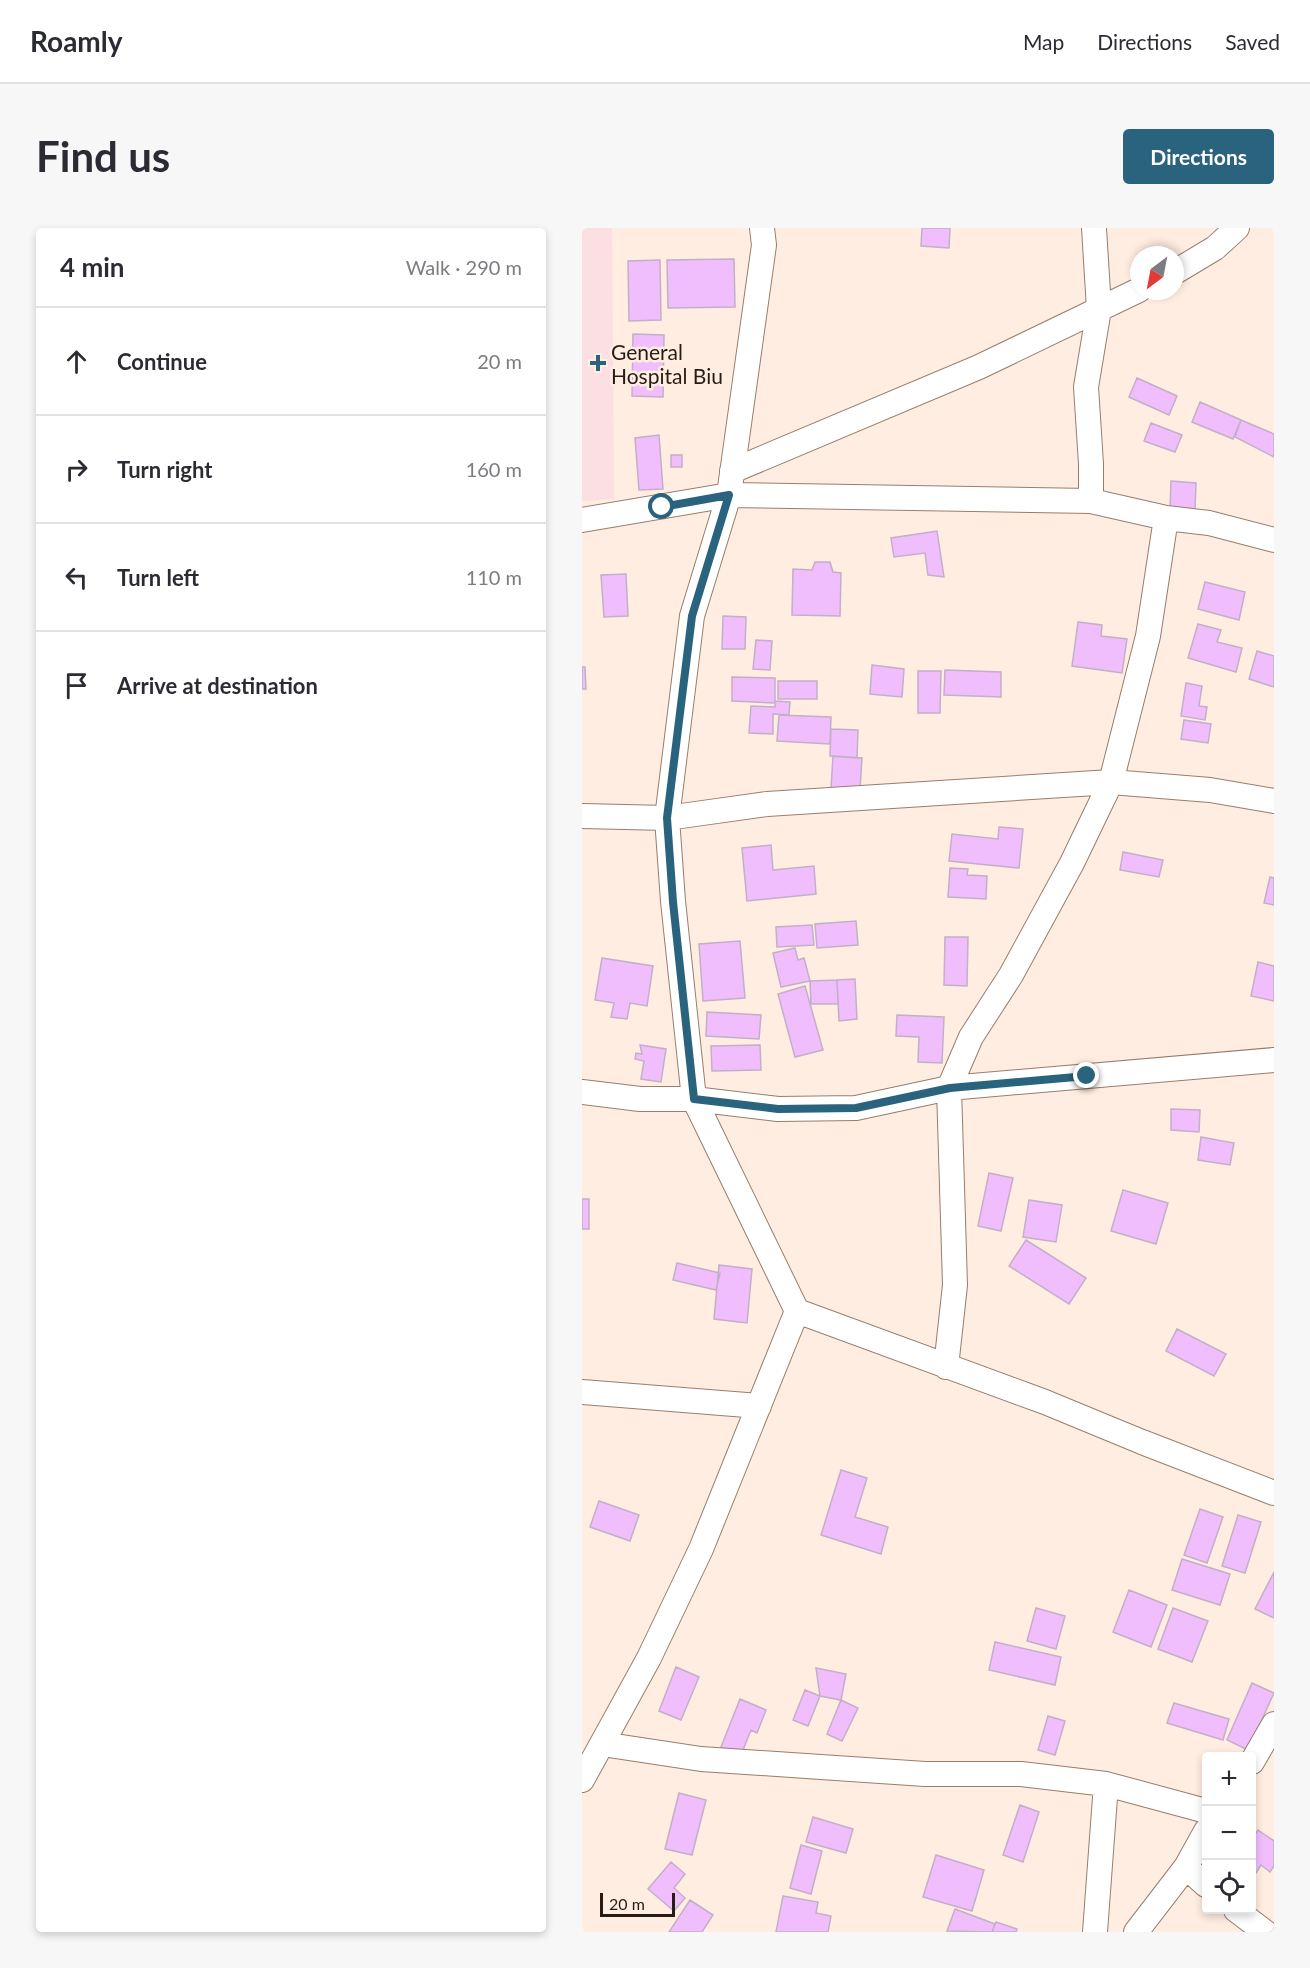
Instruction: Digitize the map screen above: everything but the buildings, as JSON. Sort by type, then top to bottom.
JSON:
[{"type":"street","points":[[762,228],[764,245],[729,495],[692,616],[667,818],[673,902],[694,1099],[797,1311],[1045,1402],[1274,1492]]},
{"type":"street","points":[[1091,501],[1086,387],[1099,309],[1094,228]]},
{"type":"street","points":[[1184,267],[1215,248],[1238,228]]},
{"type":"street","points":[[732,471],[979,367],[1130,294]]},
{"type":"street","points":[[582,520],[729,495],[1091,501],[1166,518],[1209,523],[1274,540]]},
{"type":"street","points":[[946,1367],[955,1285],[950,1088],[971,1037],[1011,975],[1072,863],[1111,782],[1148,636],[1166,518]]},
{"type":"street","points":[[582,816],[667,818],[767,804],[1111,782],[1210,790],[1274,801]]},
{"type":"street","points":[[582,1092],[640,1099],[694,1099],[778,1109],[856,1108],[950,1088],[1274,1060]]},
{"type":"street","points":[[582,1779],[649,1658],[701,1549],[797,1311]]},
{"type":"street","points":[[582,1392],[759,1406]]},
{"type":"street","points":[[1256,1754],[1274,1724]]},
{"type":"street","points":[[602,1744],[701,1759],[925,1774],[1021,1774],[1106,1784],[1202,1810]]},
{"type":"street","points":[[1095,1932],[1106,1784]]},
{"type":"street","points":[[1136,1932],[1186,1867],[1202,1838]]},
{"type":"street","points":[[1186,1867],[1202,1881]]},
{"type":"street","points":[[1241,1914],[1265,1932]]},
{"type":"shaded area","name":"General Hospital Biu","points":[[582,228],[612,228],[614,499],[582,501]]},
{"type":"place","name":"General Hospital Biu","points":[[598,363]]},
{"type":"route","points":[[662,507],[729,495],[692,616],[667,818],[673,902],[694,1099],[778,1109],[856,1108],[950,1088],[1087,1076]]}]
